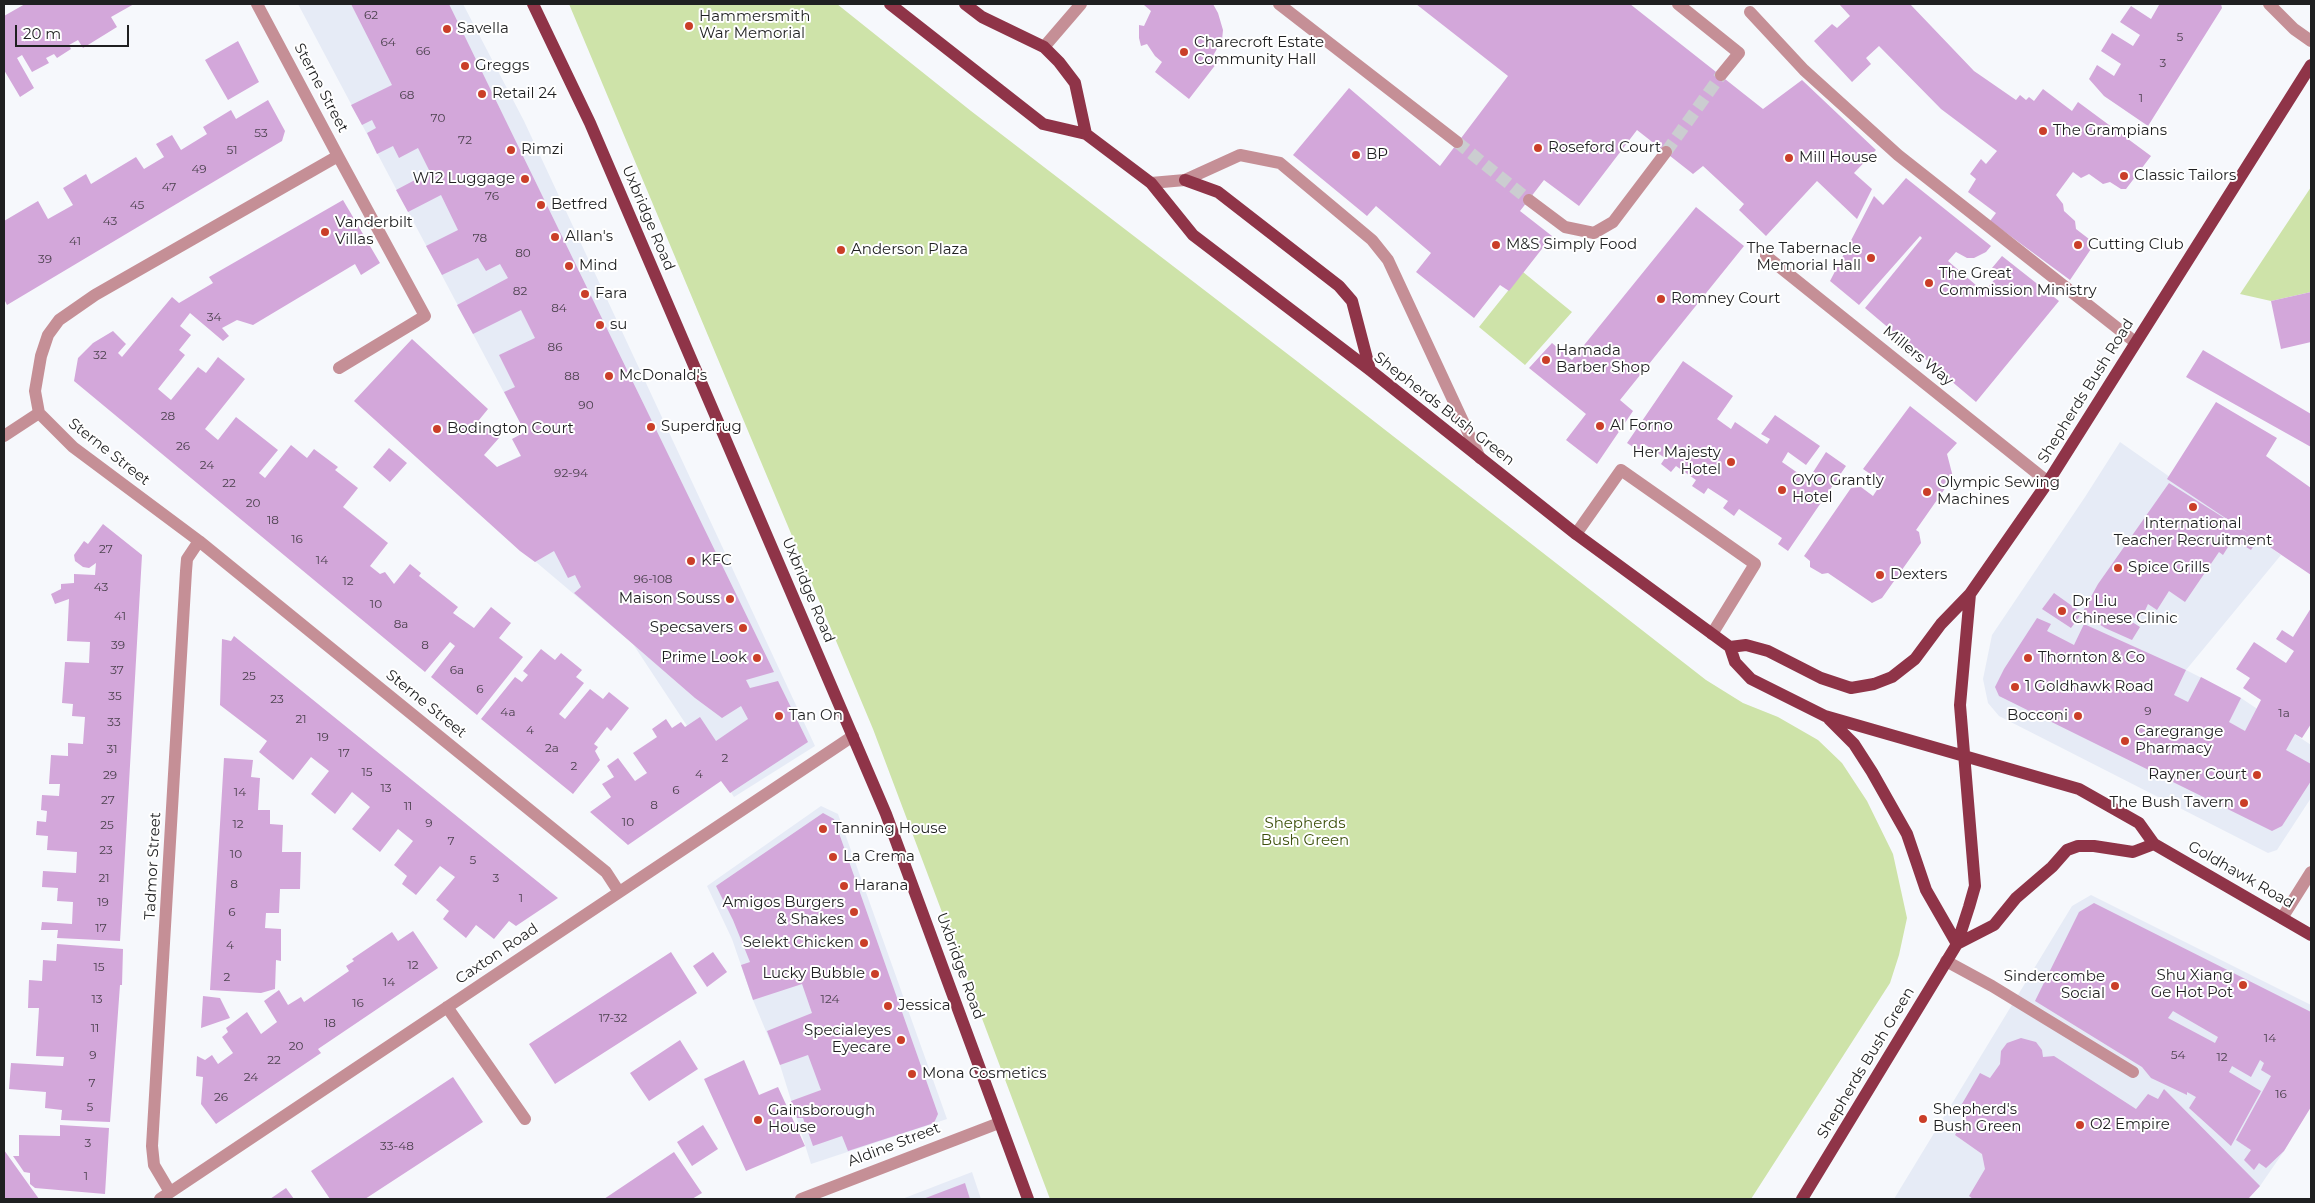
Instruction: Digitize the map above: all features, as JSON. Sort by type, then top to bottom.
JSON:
[{"type":"main road","name":"Uxbridge Road","points":[[533,4],[594,131],[886,814],[1028,1199]]},
{"type":"main road","name":"Shepherds Bush Green","points":[[890,4],[1042,124],[1086,134],[1151,183],[1193,235],[1370,370],[1576,534],[1730,647],[1735,662],[1751,679],[1825,716],[1963,754],[1975,886],[1956,944],[1802,1199]]},
{"type":"main road","points":[[965,4],[982,17],[1044,47],[1059,62],[1075,82],[1086,134]]},
{"type":"main road","name":"Shepherds Bush Road","points":[[1963,754],[1960,705],[1970,594],[2048,482],[2311,66]]},
{"type":"main road","points":[[1185,180],[1218,192],[1339,286],[1352,301],[1370,370]]},
{"type":"main road","points":[[1730,647],[1746,645],[1768,651],[1839,686],[1851,688],[1864,687],[1892,676],[1915,659],[1941,624],[1970,594]]},
{"type":"main road","name":"Shepherds Bush Green","points":[[1825,716],[1854,744],[1872,772],[1907,834],[1921,869],[1926,890],[1956,944]]},
{"type":"main road","name":"Goldhawk Road","points":[[1963,754],[2079,789],[2138,823],[2154,844],[2311,935]]},
{"type":"main road","points":[[1956,944],[1994,925],[2016,898],[2052,867],[2067,850],[2078,846],[2094,846],[2134,852],[2154,844]]},
{"type":"street","name":"Sterne Street","points":[[257,4],[338,156],[95,295],[59,320],[48,335],[40,356],[35,390],[39,413],[52,428],[73,446],[199,541],[606,872],[619,892]]},
{"type":"street","points":[[1044,47],[1081,4]]},
{"type":"street","points":[[1279,4],[1457,142]]},
{"type":"street","points":[[1678,4],[1739,53],[1721,75]]},
{"type":"street","points":[[2269,4],[2294,29],[2311,41]]},
{"type":"street","points":[[1750,12],[1804,70],[1898,154],[2135,342]]},
{"type":"street","points":[[1529,200],[1565,227],[1594,233],[1613,222],[1666,152]]},
{"type":"street","points":[[1151,183],[1185,180],[1240,155],[1280,163],[1372,240],[1388,260],[1480,458]]},
{"type":"street","points":[[338,156],[425,316],[339,368]]},
{"type":"street","name":"Millers Way","points":[[1766,256],[2048,482]]},
{"type":"street","points":[[4,436],[39,413]]},
{"type":"street","points":[[1576,534],[1621,470],[1756,564],[1712,634]]},
{"type":"street","name":"Tadmor Street","points":[[165,1196],[154,1165],[152,1146],[186,571],[187,559],[199,541]]},
{"type":"street","name":"Caxton Road","points":[[165,1196],[853,736]]},
{"type":"street","points":[[2282,918],[2311,872]]},
{"type":"street","points":[[1946,961],[1992,986],[2133,1072]]},
{"type":"street","points":[[448,1007],[525,1119]]},
{"type":"street","name":"Aldine Street","points":[[801,1199],[999,1123]]},
{"type":"shaded area","points":[[298,4],[463,4],[524,121],[815,746],[734,797],[633,644],[465,502],[497,467],[534,449]]},
{"type":"shaded area","points":[[2120,442],[2281,555],[2186,670],[2241,698],[2311,745],[2311,798],[2277,850],[2268,853],[1999,716],[1988,703],[1983,679],[1992,635]]},
{"type":"shaded area","points":[[821,806],[838,814],[947,1119],[811,1164],[780,1065],[753,1000],[732,939],[707,886]]},
{"type":"shaded area","points":[[2091,895],[2311,1005],[2311,1104],[2284,1151],[2260,1186],[2248,1199],[1894,1199],[2072,906]]},
{"type":"shaded area","points":[[972,1172],[981,1199],[902,1199]]},
{"type":"green space","name":"Shepherds Bush Green","points":[[569,4],[837,4],[971,111],[1298,362],[1706,680],[1743,703],[1778,717],[1818,740],[1842,763],[1867,801],[1893,854],[1907,918],[1899,955],[1890,983],[1751,1199],[1050,1199],[873,729]]},
{"type":"green space","points":[[2311,187],[2311,292],[2271,301],[2240,294]]},
{"type":"green space","points":[[1523,272],[1572,312],[1525,365],[1479,327]]},
{"type":"building","points":[[25,4],[134,4],[111,17],[117,27],[83,48],[78,40],[69,45],[71,49],[57,58],[54,54],[46,58],[49,63],[32,72],[22,55],[17,58],[34,88],[20,97],[4,70],[4,16]]},
{"type":"building","points":[[351,4],[449,4],[774,672],[746,680],[750,688],[778,681],[808,742],[730,793],[721,781],[628,845],[590,812],[611,797],[602,784],[614,777],[607,766],[618,758],[635,781],[647,773],[633,753],[657,737],[652,729],[666,719],[672,728],[681,722],[685,727],[700,717],[716,741],[748,719],[741,706],[722,718],[695,698],[574,593],[581,587],[575,575],[568,578],[554,551],[535,562],[520,551],[354,401],[412,339],[488,409],[479,420],[499,438],[484,455],[497,467],[521,456],[512,439],[525,432],[504,392],[515,387],[499,355],[535,338],[521,310],[473,334],[457,305],[508,278],[500,264],[486,271],[478,258],[442,275],[426,246],[458,230],[441,195],[408,212],[396,190],[430,172],[418,148],[399,158],[393,146],[377,154],[367,133],[376,128],[372,120],[362,125],[351,105],[392,85]]},
{"type":"building","name":"Charecroft Estate Community Hall","points":[[1213,4],[1218,13],[1223,30],[1222,40],[1214,54],[1220,59],[1189,99],[1155,72],[1162,62],[1155,56],[1147,44],[1141,46],[1139,25],[1144,26],[1151,11],[1144,5]]},
{"type":"building","points":[[1416,4],[1630,4],[1763,109],[1802,80],[1876,150],[1854,173],[1872,189],[1857,219],[1817,181],[1766,236],[1739,210],[1744,204],[1703,166],[1693,174],[1637,130],[1579,206],[1544,180],[1520,211],[1552,236],[1509,291],[1500,285],[1474,318],[1416,272],[1431,253],[1376,206],[1367,216],[1293,155],[1349,88],[1440,166],[1508,76]]},
{"type":"building","name":"The Grampians","points":[[1839,4],[1910,4],[1974,71],[2016,100],[2020,95],[2026,100],[2029,97],[2034,101],[2043,89],[2072,111],[2078,102],[2151,156],[2126,189],[2121,189],[2110,182],[2103,184],[2089,174],[2081,178],[2073,172],[2056,195],[2063,204],[2064,211],[2075,221],[2076,229],[2089,239],[2093,246],[2070,280],[1990,221],[1996,213],[1968,192],[1976,179],[1970,174],[1981,159],[1986,164],[1997,151],[1941,109],[1879,46],[1866,58],[1871,64],[1852,82],[1814,41],[1832,24],[1837,28],[1850,16]]},
{"type":"building","points":[[2156,4],[2221,4],[2222,8],[2148,126],[2104,96],[2089,79],[2097,65],[2114,76],[2121,64],[2101,51],[2112,33],[2133,46],[2140,35],[2120,22],[2131,6],[2151,19],[2159,5]]},
{"type":"building","points":[[238,41],[259,82],[228,100],[205,60]]},
{"type":"building","points":[[268,100],[285,131],[282,141],[7,305],[4,299],[4,221],[38,201],[48,219],[73,205],[63,188],[86,174],[91,184],[136,157],[144,169],[164,157],[156,144],[172,135],[181,150],[207,134],[203,127],[231,110],[236,119]]},
{"type":"building","name":"The Great Commission Ministry","points":[[1906,178],[1991,246],[1986,252],[1974,258],[1967,258],[1956,252],[1948,261],[1984,292],[1999,274],[1992,268],[2002,256],[2059,301],[1976,402],[1865,308],[1922,238],[1920,236],[1859,305],[1830,281],[1874,196],[1883,205]]},
{"type":"building","points":[[343,200],[380,263],[361,275],[355,264],[253,325],[237,320],[222,328],[229,336],[223,341],[190,313],[180,326],[191,335],[179,350],[185,355],[158,389],[171,400],[198,367],[206,373],[218,357],[245,379],[205,429],[218,440],[236,417],[278,450],[259,473],[265,478],[291,445],[307,458],[314,449],[338,467],[335,470],[358,488],[343,507],[388,543],[370,566],[380,574],[385,572],[394,584],[410,564],[421,573],[419,576],[458,607],[453,613],[474,628],[491,607],[511,623],[499,638],[523,657],[477,715],[431,677],[455,646],[450,642],[425,672],[74,381],[78,358],[93,343],[113,331],[126,344],[118,353],[122,357],[172,297],[179,303],[213,283],[209,277]]},
{"type":"building","name":"Romney Court","points":[[1696,207],[1744,246],[1620,400],[1633,411],[1597,464],[1566,440],[1586,414],[1529,368],[1552,343],[1572,360]]},
{"type":"building","points":[[2311,292],[2311,342],[2281,349],[2271,301]]},
{"type":"building","points":[[2203,350],[2311,414],[2311,447],[2186,377]]},
{"type":"building","points":[[1683,361],[1733,396],[1717,419],[1731,429],[1735,422],[1767,444],[1770,439],[1761,434],[1775,415],[1820,446],[1806,465],[1788,452],[1782,462],[1808,480],[1826,452],[1846,466],[1788,551],[1778,544],[1782,538],[1739,509],[1734,516],[1723,508],[1728,501],[1708,488],[1704,494],[1692,486],[1696,480],[1676,466],[1671,472],[1661,464],[1665,458],[1644,444],[1639,451],[1627,443]]},
{"type":"building","points":[[2216,402],[2277,438],[2266,456],[2311,488],[2311,575],[2258,539],[2251,550],[2233,539],[2223,555],[2219,552],[2185,602],[2169,591],[2157,610],[2148,604],[2143,615],[2129,620],[2140,627],[2132,640],[2105,628],[2082,613],[2098,584],[2169,483],[2251,535],[2167,479]]},
{"type":"building","points":[[1910,406],[1957,443],[1947,454],[1953,477],[1916,530],[1919,532],[1921,543],[1882,598],[1872,603],[1828,573],[1822,574],[1810,567],[1810,561],[1804,556],[1851,488],[1861,487],[1873,496],[1882,482],[1863,469]]},
{"type":"building","points":[[389,448],[407,463],[390,482],[373,467]]},
{"type":"building","points":[[103,524],[142,555],[120,941],[57,938],[58,930],[41,930],[42,922],[72,924],[73,902],[57,901],[58,888],[42,887],[43,871],[76,873],[77,852],[47,850],[48,836],[36,835],[37,821],[46,822],[47,811],[41,810],[42,795],[59,796],[60,784],[49,784],[51,755],[68,756],[68,743],[83,744],[85,717],[72,716],[73,704],[62,703],[65,662],[89,663],[90,642],[67,641],[69,599],[55,604],[51,594],[61,589],[61,584],[74,583],[74,574],[95,575],[96,563],[89,568],[83,567],[75,561],[74,555],[84,541],[88,544]]},
{"type":"building","name":"Dr Liu Chinese Clinic","points":[[2054,593],[2082,613],[2071,628],[2042,609]]},
{"type":"building","points":[[2311,608],[2311,724],[2302,738],[2295,734],[2286,750],[2311,764],[2311,781],[2282,826],[2272,831],[1999,696],[1995,687],[2004,669],[2037,618],[2051,624],[2047,631],[2074,645],[2084,624],[2186,670],[2174,695],[2188,702],[2201,677],[2241,698],[2229,722],[2245,731],[2261,700],[2243,688],[2250,678],[2236,669],[2254,642],[2286,663],[2294,651],[2276,639],[2282,630],[2293,637]]},
{"type":"building","points":[[234,636],[558,898],[516,926],[509,921],[494,939],[476,925],[466,938],[443,919],[449,911],[436,900],[455,877],[440,866],[416,895],[402,884],[407,876],[394,865],[413,841],[398,829],[380,852],[352,829],[370,807],[352,792],[335,814],[311,794],[329,771],[311,757],[293,780],[259,752],[267,741],[220,705],[222,639],[231,641]]},
{"type":"building","points":[[541,649],[555,660],[561,653],[582,670],[576,677],[584,683],[559,714],[565,719],[590,689],[603,699],[609,692],[629,708],[611,731],[607,727],[594,744],[598,747],[595,751],[600,760],[573,794],[481,719],[515,677],[522,682],[528,675],[523,671]]},
{"type":"building","points":[[224,758],[253,760],[251,777],[260,778],[258,810],[270,810],[270,824],[283,825],[282,852],[301,852],[300,889],[280,889],[279,913],[266,913],[265,928],[281,929],[281,961],[276,960],[275,989],[261,993],[210,990]]},
{"type":"building","points":[[823,813],[834,819],[938,1114],[934,1123],[848,1151],[842,1136],[813,1146],[803,1118],[797,1118],[791,1101],[821,1090],[808,1055],[780,1065],[767,1031],[812,1013],[802,984],[753,1000],[741,965],[750,962],[733,920],[716,886]]},
{"type":"building","points":[[2094,903],[2311,1012],[2311,1107],[2284,1151],[2266,1168],[2259,1163],[2254,1170],[2244,1160],[2251,1150],[2236,1140],[2271,1076],[2261,1070],[2264,1063],[2260,1060],[2251,1077],[2232,1066],[2229,1072],[2261,1091],[2231,1146],[2189,1108],[2196,1097],[2187,1092],[2187,1095],[2151,1078],[2142,1067],[2035,1001],[2079,912]],"holes":[[[2173,1011],[2218,1037],[2215,1043],[2168,1018]]]},
{"type":"building","points":[[413,931],[438,968],[318,1049],[321,1053],[216,1124],[201,1104],[203,1077],[196,1076],[197,1056],[205,1060],[212,1055],[218,1064],[233,1053],[222,1037],[228,1032],[226,1028],[247,1012],[261,1034],[277,1022],[264,1001],[279,990],[288,1005],[301,997],[304,1002],[349,971],[346,966],[354,961],[352,959],[392,932],[398,941]]},
{"type":"building","points":[[57,944],[123,949],[122,985],[120,985],[110,1122],[61,1120],[62,1110],[45,1108],[46,1092],[9,1089],[11,1063],[63,1066],[64,1057],[36,1056],[39,1008],[28,1008],[29,980],[42,981],[43,960],[56,961]]},
{"type":"building","points":[[671,952],[697,993],[555,1084],[529,1044]]},
{"type":"building","points":[[713,952],[727,972],[707,987],[693,966]]},
{"type":"building","points":[[203,996],[220,998],[230,1018],[201,1028]]},
{"type":"building","name":"O2 Empire","points":[[2021,1038],[2036,1042],[2042,1050],[2043,1057],[2054,1056],[2136,1109],[2148,1094],[2158,1099],[2164,1089],[2260,1186],[2248,1199],[1973,1199],[1969,1196],[1985,1169],[1982,1154],[1955,1135],[1967,1115],[1959,1109],[1980,1073],[1990,1078],[2000,1064],[2001,1051],[2007,1043]]},
{"type":"building","points":[[680,1040],[698,1069],[649,1101],[630,1073]]},
{"type":"building","name":"Gainsborough House","points":[[744,1060],[759,1095],[778,1087],[805,1146],[746,1171],[704,1079]]},
{"type":"building","points":[[453,1077],[483,1122],[365,1199],[330,1199],[311,1171]]},
{"type":"building","points":[[60,1125],[109,1128],[105,1194],[35,1188],[30,1184],[30,1173],[24,1172],[13,1156],[19,1156],[19,1135],[60,1136]]},
{"type":"building","points":[[703,1125],[718,1149],[692,1166],[677,1142]]},
{"type":"building","points":[[4,1150],[39,1199],[4,1199]]},
{"type":"building","points":[[674,1152],[702,1193],[692,1199],[604,1199]]},
{"type":"building","points":[[965,1183],[970,1199],[923,1199]]},
{"type":"building","points":[[286,1188],[294,1199],[270,1199]]},
{"type":"tunnel","points":[[1666,152],[1721,75]]},
{"type":"tunnel","points":[[1457,142],[1529,200]]},
{"type":"place","name":"Hammersmith War Memorial","points":[[689,26]]},
{"type":"place","name":"Savella","points":[[447,29]]},
{"type":"place","name":"Charecroft Estate Community Hall","points":[[1184,52]]},
{"type":"place","name":"Greggs","points":[[465,66]]},
{"type":"place","name":"Retail 24","points":[[482,94]]},
{"type":"place","name":"The Grampians","points":[[2043,131]]},
{"type":"place","name":"Roseford Court","points":[[1538,148]]},
{"type":"place","name":"Rimzi","points":[[511,150]]},
{"type":"place","name":"BP","points":[[1356,155]]},
{"type":"place","name":"Mill House","points":[[1789,158]]},
{"type":"place","name":"Classic Tailors","points":[[2124,176]]},
{"type":"place","name":"W12 Luggage","points":[[525,179]]},
{"type":"place","name":"Betfred","points":[[541,205]]},
{"type":"place","name":"Vanderbilt Villas","points":[[325,232]]},
{"type":"place","name":"Allan's","points":[[555,237]]},
{"type":"place","name":"M&S Simply Food","points":[[1496,245]]},
{"type":"place","name":"Cutting Club","points":[[2078,245]]},
{"type":"place","name":"Anderson Plaza","points":[[841,250]]},
{"type":"place","name":"The Tabernacle Memorial Hall","points":[[1871,258]]},
{"type":"place","name":"Mind","points":[[569,266]]},
{"type":"place","name":"The Great Commission Ministry","points":[[1929,283]]},
{"type":"place","name":"Fara","points":[[585,294]]},
{"type":"place","name":"Romney Court","points":[[1661,299]]},
{"type":"place","name":"su","points":[[600,325]]},
{"type":"place","name":"Hamada Barber Shop","points":[[1546,360]]},
{"type":"place","name":"McDonald's","points":[[609,376]]},
{"type":"place","name":"Al Forno","points":[[1600,426]]},
{"type":"place","name":"Superdrug","points":[[651,427]]},
{"type":"place","name":"Bodington Court","points":[[437,429]]},
{"type":"place","name":"Her Majesty Hotel","points":[[1731,462]]},
{"type":"place","name":"OYO Grantly Hotel","points":[[1782,490]]},
{"type":"place","name":"Olympic Sewing Machines","points":[[1927,492]]},
{"type":"place","name":"International Teacher Recruitment","points":[[2193,507]]},
{"type":"place","name":"KFC","points":[[691,561]]},
{"type":"place","name":"Spice Grills","points":[[2118,568]]},
{"type":"place","name":"Dexters","points":[[1880,575]]},
{"type":"place","name":"Maison Souss","points":[[730,599]]},
{"type":"place","name":"Dr Liu Chinese Clinic","points":[[2062,611]]},
{"type":"place","name":"Specsavers","points":[[743,628]]},
{"type":"place","name":"Prime Look","points":[[757,658]]},
{"type":"place","name":"Thornton & Co","points":[[2028,658]]},
{"type":"place","name":"1 Goldhawk Road","points":[[2015,687]]},
{"type":"place","name":"Tan On","points":[[779,716]]},
{"type":"place","name":"Bocconi","points":[[2078,716]]},
{"type":"place","name":"Caregrange Pharmacy","points":[[2125,741]]},
{"type":"place","name":"Rayner Court","points":[[2257,775]]},
{"type":"place","name":"The Bush Tavern","points":[[2244,803]]},
{"type":"place","name":"Tanning House","points":[[823,829]]},
{"type":"place","name":"La Crema","points":[[833,857]]},
{"type":"place","name":"Harana","points":[[844,886]]},
{"type":"place","name":"Amigos Burgers & Shakes","points":[[854,912]]},
{"type":"place","name":"Selekt Chicken","points":[[864,943]]},
{"type":"place","name":"Lucky Bubble","points":[[875,974]]},
{"type":"place","name":"Shu Xiang Ge Hot Pot","points":[[2243,985]]},
{"type":"place","name":"Sindercombe Social","points":[[2115,986]]},
{"type":"place","name":"Jessica","points":[[888,1006]]},
{"type":"place","name":"Specialeyes Eyecare","points":[[901,1040]]},
{"type":"place","name":"Mona Cosmetics","points":[[912,1074]]},
{"type":"place","name":"Shepherd's Bush Green","points":[[1923,1119]]},
{"type":"place","name":"Gainsborough House","points":[[758,1120]]},
{"type":"place","name":"O2 Empire","points":[[2080,1125]]}]
